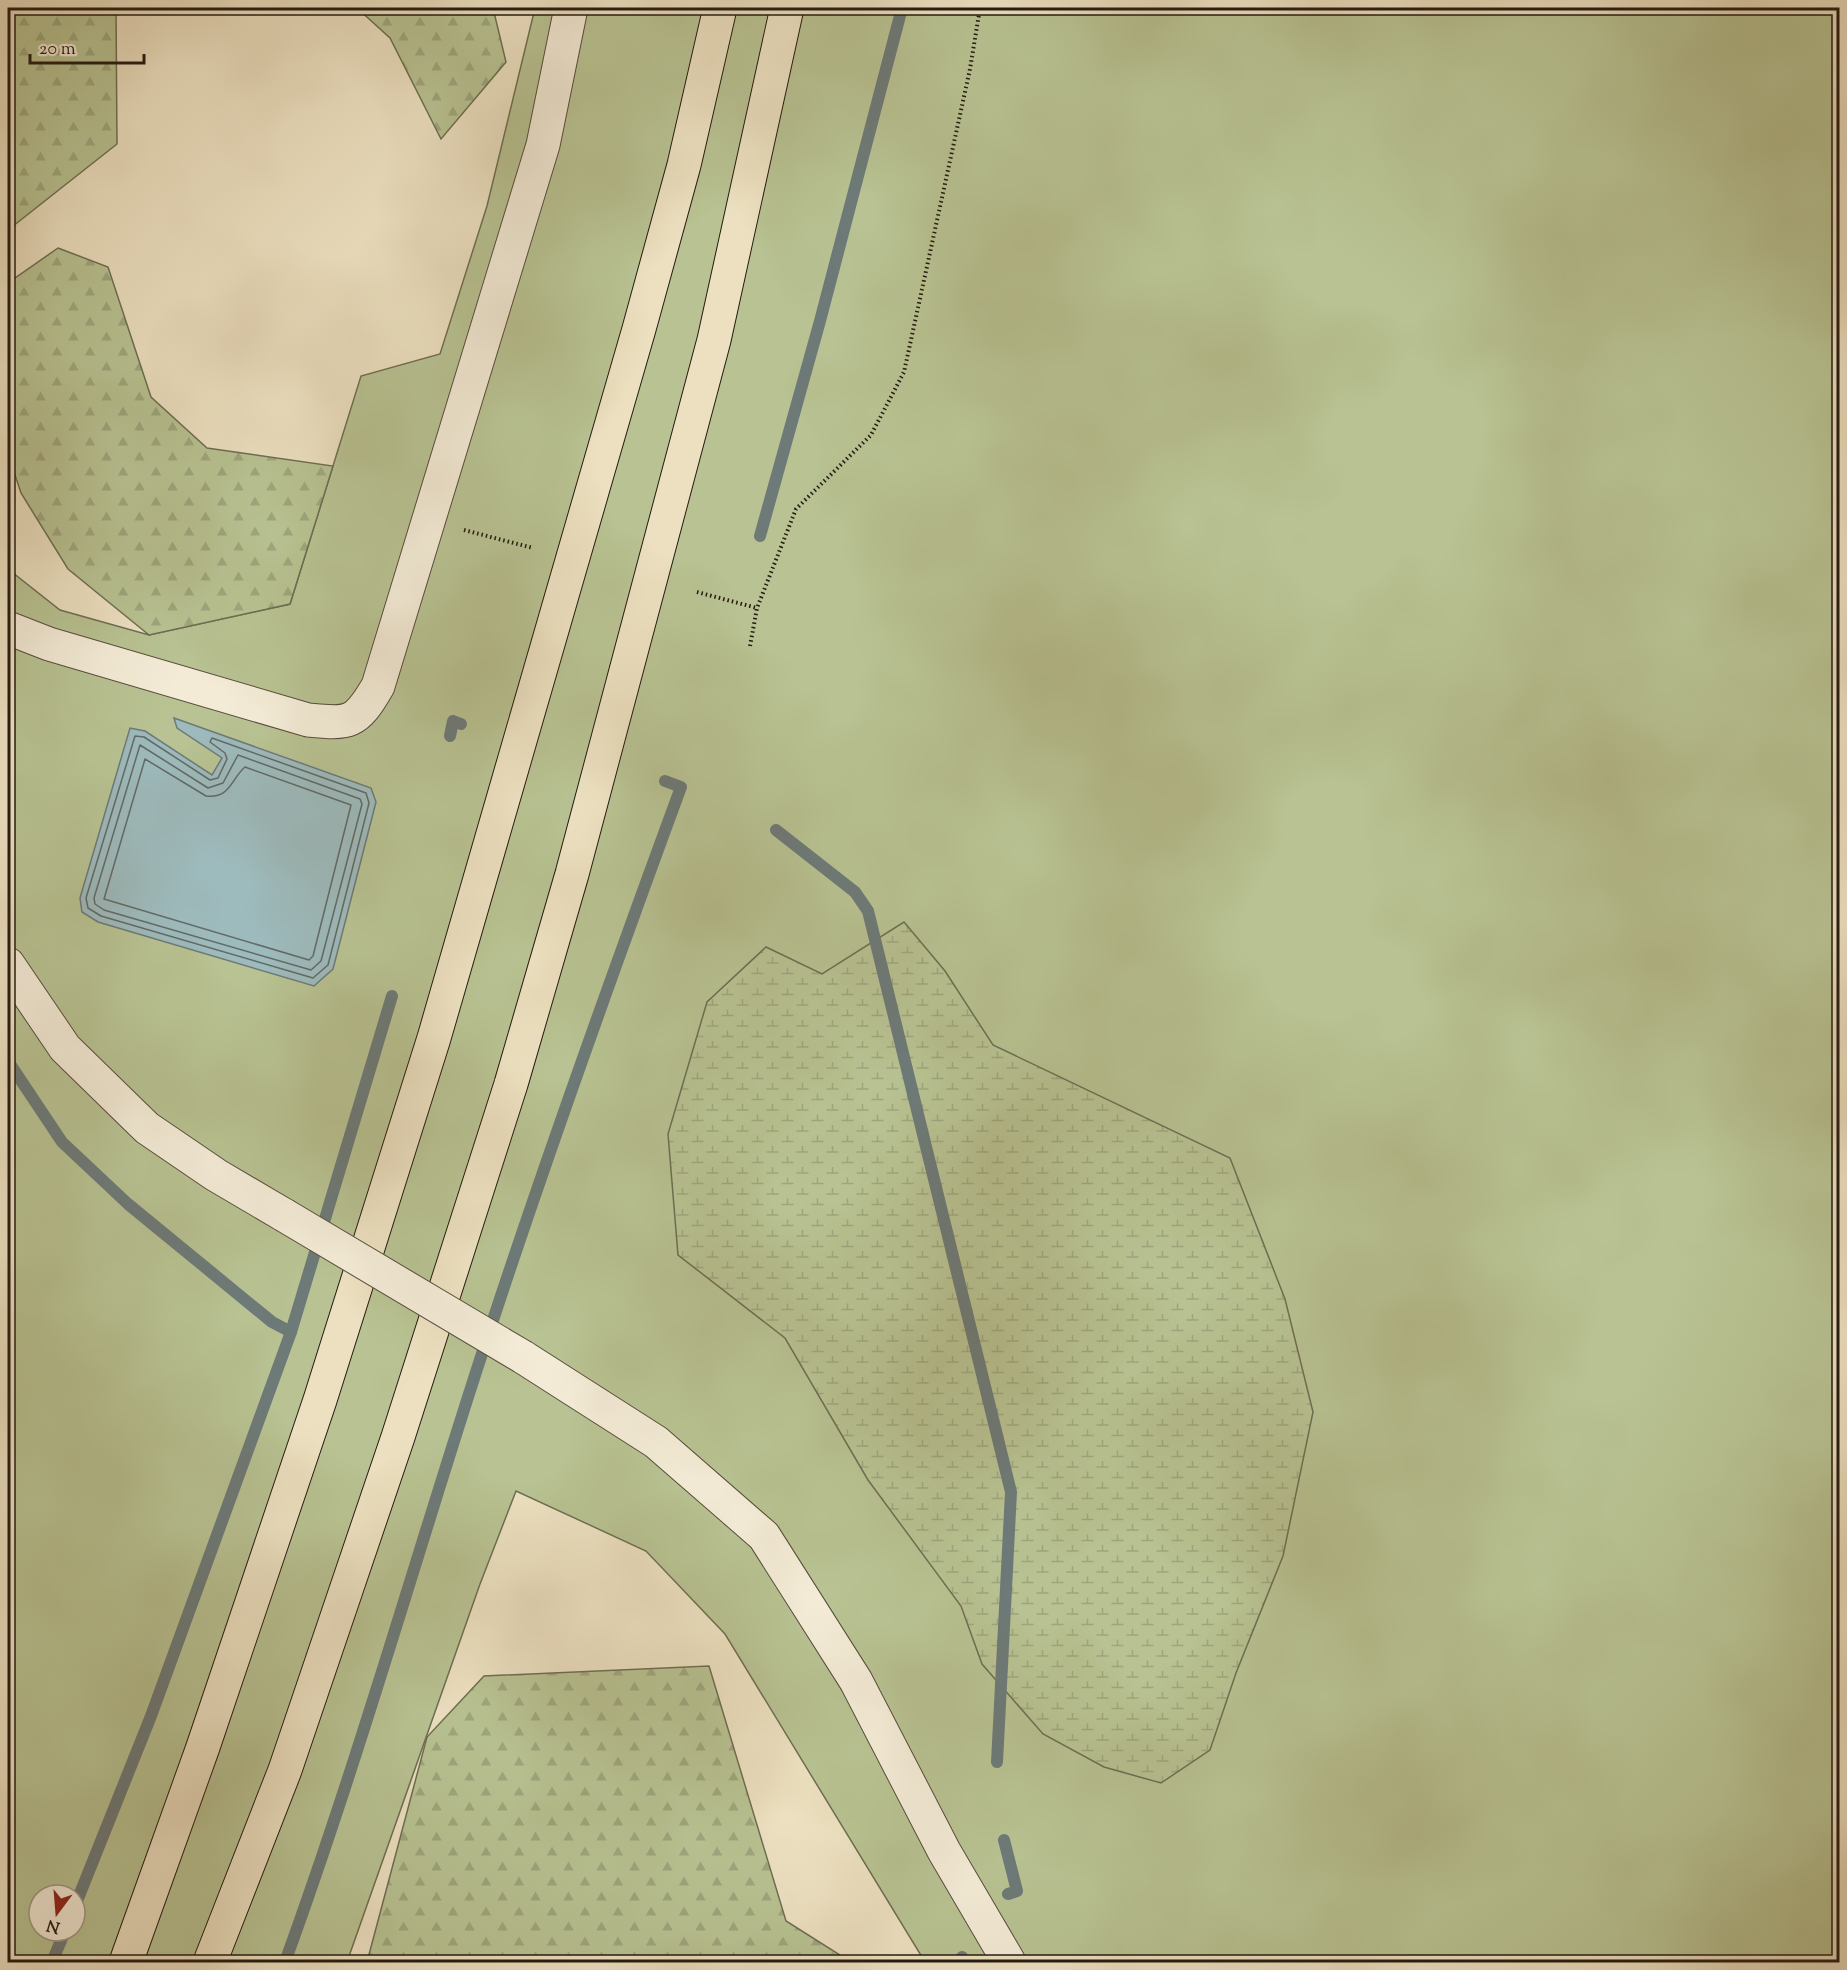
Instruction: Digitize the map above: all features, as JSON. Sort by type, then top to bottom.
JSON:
[{"type":"highway","points":[[126,1962],[203,1747],[317,1411],[430,1049],[639,329],[684,165],[720,8]]},
{"type":"highway","points":[[210,1962],[292,1747],[399,1437],[511,1084],[572,874],[714,340],[787,8]]},
{"type":"street","points":[[8,628],[49,644],[308,720],[341,723],[363,712],[378,686],[543,145],[571,8]]},
{"type":"street","points":[[8,964],[64,1048],[147,1128],[216,1175],[523,1357],[656,1442],[764,1536],[856,1681],[945,1851],[1009,1962]]},
{"type":"path","points":[[750,646],[757,608],[796,509],[871,435],[904,372],[970,69],[980,8]]},
{"type":"path","points":[[429,520],[533,548]]},
{"type":"path","points":[[697,592],[757,608]]},
{"type":"green space","points":[[8,8],[116,8],[117,144],[8,230]]},
{"type":"green space","points":[[357,8],[493,8],[506,62],[441,139],[390,38]]},
{"type":"green space","points":[[535,8],[1839,8],[1839,1962],[925,1962],[725,1634],[646,1551],[516,1491],[480,1584],[347,1962],[8,1962],[8,569],[60,610],[149,635],[290,604],[361,376],[440,354],[487,206]]},
{"type":"green space","points":[[58,248],[108,267],[151,397],[207,448],[333,466],[290,604],[149,635],[68,569],[21,493],[8,454],[8,283]]},
{"type":"green space","points":[[904,922],[945,971],[993,1045],[1230,1158],[1285,1299],[1313,1412],[1283,1556],[1236,1673],[1210,1750],[1161,1783],[1104,1767],[1043,1734],[982,1664],[961,1606],[868,1480],[785,1338],[678,1255],[668,1134],[707,1002],[766,947],[822,974]]},
{"type":"green space","points":[[709,1666],[786,1921],[851,1962],[367,1962],[427,1737],[484,1676]]},
{"type":"water","points":[[174,718],[371,788],[376,802],[333,969],[314,986],[98,922],[82,912],[80,898],[130,728],[145,731],[212,775],[222,758],[177,728]]},
{"type":"waterway","points":[[760,536],[820,321],[902,8]]},
{"type":"waterway","points":[[450,736],[453,721],[461,724]]},
{"type":"waterway","points":[[285,1962],[360,1741],[525,1223],[681,787],[665,781]]},
{"type":"waterway","points":[[776,830],[855,892],[868,911],[1011,1492],[997,1762]]},
{"type":"waterway","points":[[8,1061],[62,1142],[128,1204],[272,1322],[291,1332],[392,996]]},
{"type":"waterway","points":[[84,1883],[151,1716],[291,1332]]},
{"type":"waterway","points":[[1004,1840],[1017,1891],[1008,1894]]},
{"type":"waterway","points":[[52,1962],[60,1943]]},
{"type":"waterway","points":[[958,1962],[962,1957]]}]
